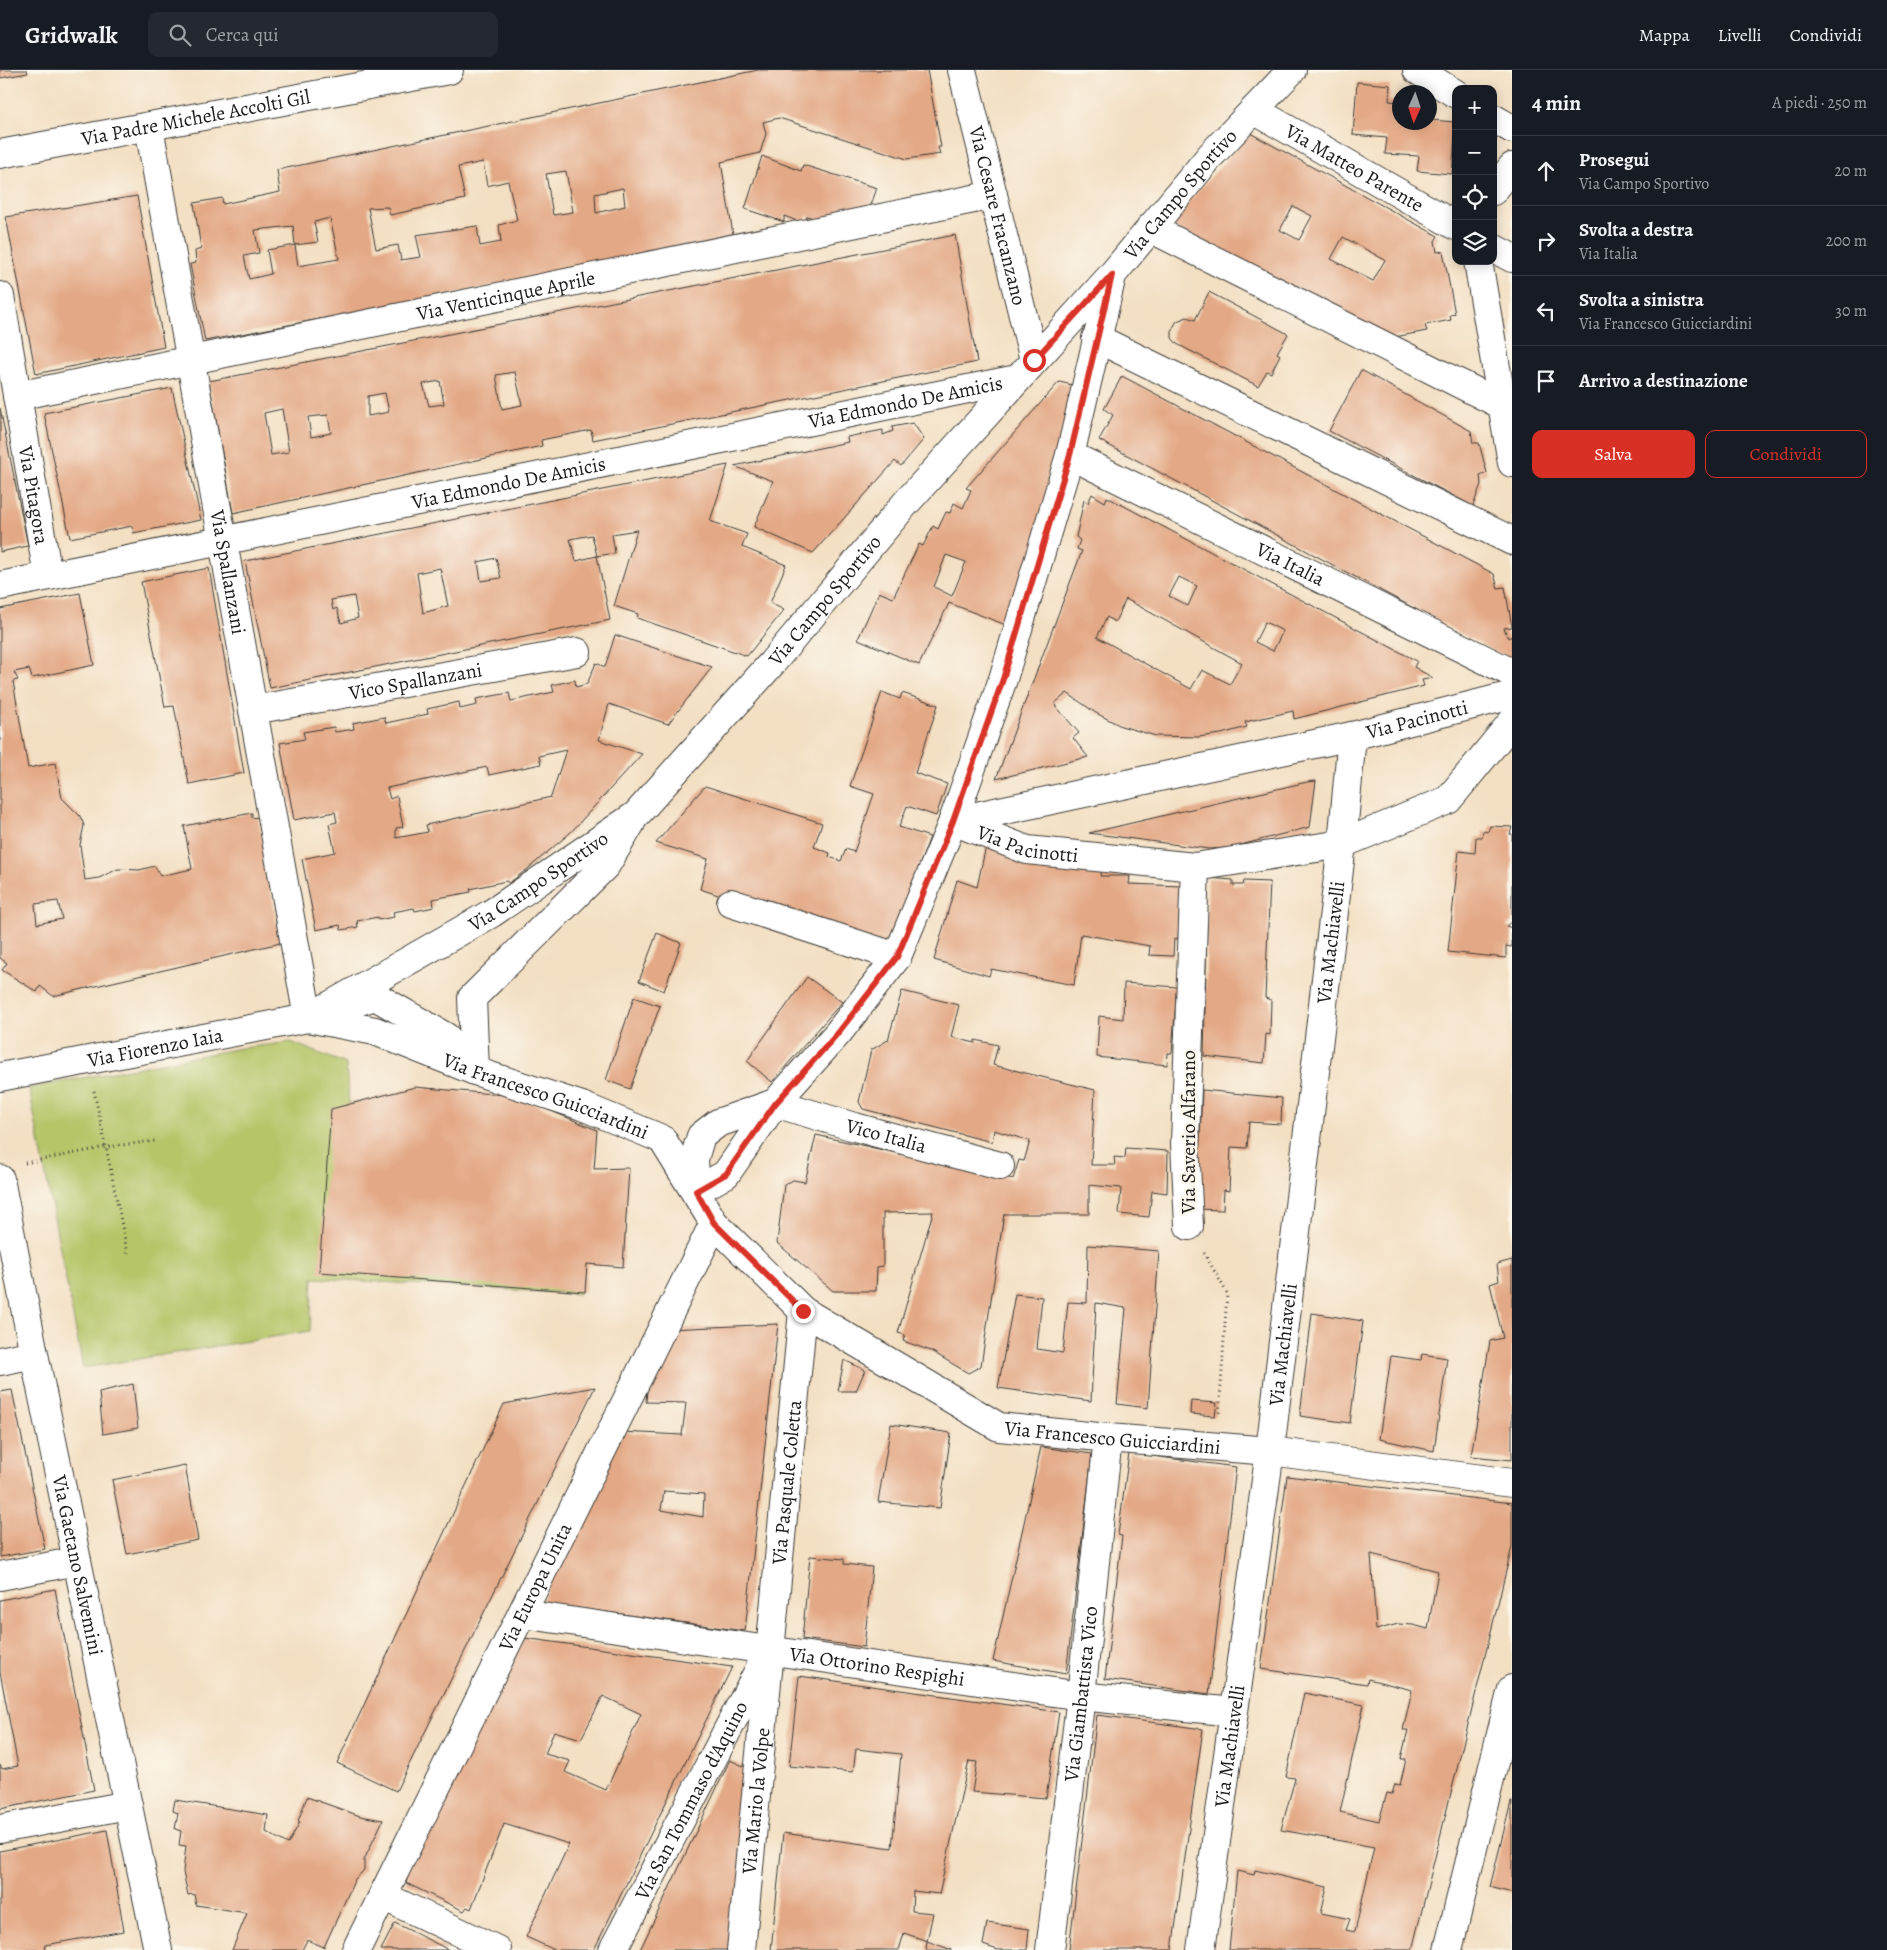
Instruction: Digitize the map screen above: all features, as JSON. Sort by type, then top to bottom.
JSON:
[{"type":"street","name":"Via Padre Michele Accolti Gil","points":[[0,154],[449,70]]},
{"type":"street","name":"Via Cesare Fracanzano","points":[[962,70],[993,195],[1026,370]]},
{"type":"street","name":"Via Campo Sportivo","points":[[308,1018],[492,913],[636,815],[772,663],[905,504],[1112,275],[1211,155],[1267,91],[1292,70]]},
{"type":"street","points":[[1417,70],[1452,92]]},
{"type":"street","name":"Via Matteo Parente","points":[[1267,91],[1452,223]]},
{"type":"street","points":[[1497,120],[1512,129]]},
{"type":"street","name":"Via Spallanzani","points":[[150,126],[308,1018]]},
{"type":"street","points":[[1497,186],[1512,167]]},
{"type":"street","name":"Via Venticinque Aprile","points":[[17,396],[993,195]]},
{"type":"street","points":[[1150,228],[1504,406]]},
{"type":"street","points":[[1497,250],[1512,258]]},
{"type":"street","points":[[1479,265],[1504,406],[1512,463]]},
{"type":"street","points":[[775,1104],[718,1123],[701,1136],[694,1159],[696,1191],[726,1174],[775,1104],[838,1033],[897,957],[953,821],[1003,679],[1070,455],[1112,275]]},
{"type":"street","name":"Via Pitagora","points":[[0,296],[48,576]]},
{"type":"street","points":[[1096,338],[1512,541]]},
{"type":"street","name":"Via Edmondo De Amicis","points":[[0,586],[1026,370]]},
{"type":"street","name":"Via Italia","points":[[1070,455],[1512,673]]},
{"type":"street","name":"Vico Spallanzani","points":[[253,710],[577,652]]},
{"type":"street","name":"Via Pacinotti","points":[[953,821],[1352,736],[1512,695]]},
{"type":"street","name":"Via Pacinotti","points":[[953,821],[1027,850],[1195,867],[1342,844],[1448,800],[1512,722]]},
{"type":"street","name":"Via Machiavelli","points":[[1200,1950],[1270,1451],[1342,844],[1352,736]]},
{"type":"street","points":[[475,1071],[472,998],[606,865],[636,815]]},
{"type":"street","name":"Via Saverio Alfarano","points":[[1189,1226],[1185,1143],[1195,867]]},
{"type":"street","points":[[731,903],[897,957]]},
{"type":"street","name":"Via Francesco Guicciardini","points":[[308,1018],[375,1031],[475,1071],[582,1106],[662,1139],[696,1191],[714,1223],[803,1311],[999,1427],[1270,1451],[1512,1483]]},
{"type":"street","name":"Via Fiorenzo Iaia","points":[[0,1077],[308,1018]]},
{"type":"street","name":"Vico Italia","points":[[775,1104],[1000,1166]]},
{"type":"street","name":"Via Gaetano Salvemini","points":[[6,1185],[34,1354],[158,1950]]},
{"type":"street","name":"Via Europa Unita","points":[[356,1950],[714,1223]]},
{"type":"street","name":"Via Pasquale Coletta","points":[[769,1652],[803,1311]]},
{"type":"street","points":[[0,1360],[34,1354]]},
{"type":"street","name":"Via Giambattista Vico","points":[[1050,1950],[1081,1696],[1108,1438]]},
{"type":"street","points":[[0,1576],[77,1561]]},
{"type":"street","name":"Via Ottorino Respighi","points":[[522,1614],[769,1652],[1081,1696],[1233,1712]]},
{"type":"street","name":"Via San Tommaso d'Aquino","points":[[613,1950],[769,1652]]},
{"type":"street","name":"Via Mario la Volpe","points":[[741,1950],[769,1652]]},
{"type":"street","points":[[1448,1950],[1512,1689]]},
{"type":"street","points":[[0,1829],[128,1804]]},
{"type":"street","points":[[382,1896],[497,1950]]},
{"type":"path","points":[[94,1089],[128,1255]]},
{"type":"path","points":[[6,1185],[106,1147],[155,1141]]},
{"type":"path","name":"Via Saverio Alfarano","points":[[1189,1226],[1227,1293],[1217,1446]]},
{"type":"green space","points":[[291,1042],[346,1064],[349,1103],[442,1092],[591,1130],[579,1294],[313,1278],[310,1331],[83,1368],[29,1088],[235,1049]]},
{"type":"building","points":[[0,70],[27,70],[28,73],[0,78]]},
{"type":"building","points":[[758,70],[927,70],[941,147],[938,147],[940,154],[907,159],[779,118],[763,122],[766,134],[760,153],[721,162],[734,240],[205,341],[190,264],[196,263],[195,251],[201,249],[194,203],[222,198],[223,204],[280,192],[277,170]],"holes":[[[483,162],[487,186],[508,181],[517,220],[499,225],[501,242],[480,246],[477,226],[416,235],[421,257],[401,260],[398,245],[376,249],[368,208],[388,207],[390,215],[465,199],[458,167]],[[566,171],[573,212],[553,215],[546,174]],[[623,188],[625,206],[596,213],[595,194]],[[330,218],[339,259],[298,266],[295,245],[318,242],[314,222]],[[293,226],[295,245],[267,250],[271,274],[249,279],[244,256],[259,253],[255,230]]]},
{"type":"building","points":[[1357,82],[1390,85],[1389,101],[1392,101],[1392,130],[1437,130],[1437,121],[1452,122],[1452,174],[1417,171],[1419,156],[1385,154],[1387,138],[1353,135]]},
{"type":"building","points":[[1250,133],[1438,236],[1435,241],[1437,252],[1443,251],[1455,314],[1450,315],[1451,320],[1425,325],[1427,331],[1389,338],[1169,224]],"holes":[[[1293,206],[1312,216],[1299,240],[1280,230]],[[1343,237],[1385,260],[1373,281],[1331,259]]]},
{"type":"building","points":[[762,156],[801,171],[803,165],[877,188],[867,216],[828,223],[807,216],[805,224],[784,216],[784,222],[745,209]]},
{"type":"building","points":[[137,196],[164,347],[36,374],[6,217]]},
{"type":"building","points":[[955,235],[977,362],[593,440],[591,430],[541,440],[542,446],[233,513],[209,381]],"holes":[[[515,372],[522,405],[502,409],[496,375]],[[440,381],[444,404],[429,406],[423,384]],[[385,393],[389,412],[368,416],[368,396]],[[282,409],[289,452],[271,455],[264,413]],[[328,415],[331,433],[311,437],[308,417]]]},
{"type":"building","points":[[1209,292],[1288,334],[1277,353],[1280,355],[1271,373],[1267,371],[1258,386],[1177,344],[1172,338],[1172,330],[1177,321],[1187,317],[1195,320]]},
{"type":"building","points":[[1361,370],[1471,431],[1473,443],[1479,443],[1487,473],[1480,476],[1481,484],[1473,506],[1329,431]]},
{"type":"building","points":[[1122,376],[1494,574],[1498,588],[1505,587],[1512,627],[1504,628],[1508,638],[1512,636],[1512,658],[1496,652],[1099,440],[1113,415],[1104,409]]},
{"type":"building","points":[[1059,382],[1073,385],[1045,516],[1006,625],[949,603],[919,665],[858,639],[879,592],[893,598],[919,544],[923,546],[933,526],[938,529],[946,512],[950,513],[954,503],[963,508],[971,490],[966,488]],"holes":[[[946,555],[966,562],[952,596],[934,587]]]},
{"type":"building","points":[[172,388],[201,520],[133,533],[132,526],[70,538],[44,413]]},
{"type":"building","points":[[0,408],[28,546],[0,552]]},
{"type":"building","points":[[913,423],[924,439],[901,466],[895,461],[813,553],[754,527],[773,481],[734,466],[848,442],[847,437],[883,430],[883,435],[893,431],[892,427]]},
{"type":"building","points":[[728,465],[710,521],[747,534],[742,547],[786,565],[770,603],[784,610],[747,656],[637,618],[638,614],[614,606],[637,530],[612,534],[615,553],[597,556],[610,620],[270,688],[245,561]],"holes":[[[592,535],[597,556],[576,561],[570,539]],[[496,558],[501,578],[481,581],[478,562]],[[440,568],[448,606],[423,613],[417,573]],[[354,596],[358,618],[341,623],[337,608],[333,610],[331,600]]]},
{"type":"building","points":[[1092,494],[1105,502],[1107,497],[1417,661],[1414,667],[1433,678],[1422,680],[1424,686],[1294,719],[1293,711],[1245,722],[1247,727],[1221,734],[1198,737],[1156,736],[1121,726],[1096,713],[1067,693],[1054,704],[1079,733],[1073,738],[1088,757],[996,779],[1082,551],[1077,549],[1080,540],[1076,537],[1084,500],[1088,503]],"holes":[[[1179,577],[1197,586],[1188,606],[1169,596]],[[1126,599],[1242,663],[1230,684],[1202,670],[1191,689],[1097,637],[1107,617],[1115,622]],[[1265,622],[1283,631],[1273,651],[1255,642]]]},
{"type":"building","points":[[209,568],[244,773],[189,784],[174,706],[165,707],[141,582]]},
{"type":"building","points":[[80,593],[94,665],[32,678],[29,669],[14,672],[18,680],[13,681],[28,768],[55,763],[62,798],[80,816],[84,825],[80,845],[85,880],[99,878],[118,869],[139,870],[155,866],[160,876],[192,869],[184,826],[252,813],[252,818],[258,817],[280,943],[53,996],[40,986],[37,992],[2,970],[7,963],[0,958],[0,609]],"holes":[[[58,901],[62,919],[37,924],[35,904]]]},
{"type":"building","points":[[615,635],[712,667],[668,724],[609,704],[599,740],[642,754],[571,832],[509,883],[506,881],[470,889],[471,892],[433,899],[434,907],[415,911],[414,908],[393,912],[394,917],[378,920],[378,917],[357,921],[358,927],[341,930],[340,925],[316,930],[302,859],[335,852],[329,824],[337,822],[335,812],[294,820],[280,743],[305,739],[303,732],[334,727],[335,732],[354,729],[353,723],[384,717],[386,723],[428,714],[427,709],[459,702],[460,709],[477,705],[476,699],[509,693],[511,701],[554,692],[552,685],[575,680],[576,687],[587,684],[596,663],[605,667]],"holes":[[[566,750],[551,797],[426,825],[428,832],[396,838],[396,828],[403,827],[397,796],[390,799],[387,788],[487,767],[489,775],[541,764],[539,756]]]},
{"type":"building","points":[[882,692],[900,699],[902,693],[938,705],[915,773],[947,784],[936,816],[907,806],[899,827],[930,837],[887,951],[700,889],[708,859],[656,843],[705,786],[822,823],[814,847],[830,853],[829,857],[841,861],[846,849],[854,852],[874,794],[850,786]]},
{"type":"building","points":[[1316,781],[1310,827],[1229,848],[1209,849],[1089,833],[1307,782]]},
{"type":"building","points":[[1490,826],[1512,827],[1510,834],[1512,834],[1512,921],[1506,926],[1512,928],[1512,947],[1506,946],[1506,958],[1448,952],[1459,851],[1475,853],[1476,837],[1482,837],[1483,831],[1488,832]]},
{"type":"building","points":[[986,846],[1101,871],[1100,876],[1130,876],[1129,884],[1181,886],[1178,939],[1174,938],[1173,956],[1149,955],[1150,946],[1081,934],[1074,985],[991,969],[989,976],[934,960],[957,880],[977,887]]},
{"type":"building","points":[[1208,878],[1233,880],[1233,885],[1243,885],[1244,881],[1270,882],[1265,998],[1271,1000],[1270,1035],[1266,1034],[1264,1063],[1204,1056]]},
{"type":"building","points":[[657,933],[681,943],[664,991],[639,981]]},
{"type":"building","points":[[807,977],[842,1002],[772,1082],[747,1061]]},
{"type":"building","points":[[1124,983],[1177,987],[1172,1053],[1168,1053],[1167,1065],[1097,1057],[1099,1016],[1123,1019]]},
{"type":"building","points":[[902,991],[959,1005],[951,1037],[975,1043],[975,1040],[998,1045],[993,1065],[1095,1090],[1091,1165],[1115,1165],[1114,1157],[1125,1158],[1126,1148],[1168,1151],[1167,1193],[1152,1191],[1149,1217],[1119,1214],[1121,1188],[1089,1185],[1089,1214],[1004,1214],[981,1366],[968,1373],[931,1351],[903,1341],[905,1335],[898,1333],[933,1212],[883,1213],[883,1266],[877,1267],[876,1291],[833,1291],[777,1243],[784,1185],[793,1180],[805,1182],[816,1135],[1013,1179],[1019,1160],[1024,1161],[1030,1141],[994,1130],[992,1142],[863,1109],[859,1102],[871,1050],[888,1040]]},
{"type":"building","points":[[634,997],[660,1006],[630,1089],[606,1080]]},
{"type":"building","points":[[415,1087],[515,1096],[597,1130],[594,1169],[629,1168],[623,1267],[587,1264],[585,1292],[319,1272],[331,1109]]},
{"type":"building","points":[[1202,1090],[1282,1098],[1281,1124],[1249,1122],[1247,1148],[1231,1147],[1229,1191],[1224,1190],[1223,1210],[1197,1209]]},
{"type":"building","points":[[1088,1245],[1159,1251],[1148,1408],[1117,1404],[1126,1308],[1096,1303],[1091,1401],[998,1388],[1015,1294],[1042,1297],[1037,1349],[1063,1353],[1068,1302],[1087,1303]]},
{"type":"building","points":[[1512,1260],[1512,1460],[1471,1456],[1490,1341],[1503,1338],[1490,1284],[1499,1281],[1497,1264]]},
{"type":"building","points":[[1312,1313],[1363,1321],[1350,1423],[1300,1416]]},
{"type":"building","points":[[778,1324],[745,1631],[541,1603],[621,1432],[682,1435],[686,1403],[646,1402],[648,1377],[669,1329]],"holes":[[[664,1491],[704,1494],[703,1517],[661,1510]]]},
{"type":"building","points":[[1422,1354],[1447,1358],[1434,1451],[1379,1439],[1391,1356],[1421,1360]]},
{"type":"building","points":[[844,1360],[865,1370],[856,1391],[838,1391]]},
{"type":"building","points":[[133,1384],[138,1428],[103,1434],[99,1392]]},
{"type":"building","points":[[595,1387],[396,1791],[337,1763],[504,1404]]},
{"type":"building","points":[[12,1390],[45,1549],[0,1557],[0,1392]]},
{"type":"building","points":[[1191,1401],[1217,1403],[1215,1416],[1190,1414]]},
{"type":"building","points":[[891,1424],[951,1433],[940,1508],[878,1502]]},
{"type":"building","points":[[1041,1447],[1092,1454],[1066,1674],[993,1661]]},
{"type":"building","points":[[1129,1453],[1236,1467],[1209,1694],[1105,1679],[1122,1536],[1118,1535]]},
{"type":"building","points":[[185,1465],[198,1540],[127,1554],[112,1480]]},
{"type":"building","points":[[1287,1476],[1512,1503],[1512,1547],[1412,1950],[1229,1950],[1237,1871],[1254,1875],[1255,1870],[1327,1887],[1321,1913],[1350,1919],[1346,1930],[1355,1932],[1374,1847],[1281,1830],[1295,1778],[1286,1777],[1304,1693],[1364,1705],[1340,1812],[1379,1821],[1387,1793],[1392,1794],[1395,1784],[1400,1785],[1406,1759],[1401,1759],[1408,1730],[1403,1730],[1412,1690],[1368,1679],[1367,1684],[1261,1669]],"holes":[[[1371,1554],[1438,1571],[1428,1629],[1398,1624],[1376,1630]]]},
{"type":"building","points":[[810,1556],[844,1559],[844,1564],[872,1567],[864,1647],[802,1639]]},
{"type":"building","points":[[55,1589],[94,1790],[0,1809],[0,1765],[2,1769],[18,1766],[0,1672],[0,1600]]},
{"type":"building","points":[[517,1637],[732,1667],[594,1950],[555,1950],[526,1937],[569,1844],[504,1824],[471,1909],[467,1907],[464,1911],[406,1883],[409,1874],[403,1872]],"holes":[[[603,1696],[641,1714],[606,1790],[565,1772],[570,1761],[545,1754],[554,1731],[581,1739]]]},
{"type":"building","points":[[799,1676],[1059,1712],[1046,1798],[972,1792],[977,1762],[969,1761],[939,1894],[913,1891],[912,1911],[933,1913],[927,1941],[904,1933],[899,1950],[771,1950],[783,1833],[892,1848],[901,1754],[856,1749],[853,1772],[789,1766]]},
{"type":"building","points":[[1097,1715],[1203,1729],[1172,1950],[1069,1950]]},
{"type":"building","points":[[730,1760],[752,1770],[734,1950],[640,1950]]},
{"type":"building","points":[[307,1797],[360,1816],[383,1820],[364,1860],[364,1870],[355,1879],[324,1947],[307,1940],[302,1950],[232,1950],[247,1913],[196,1905],[194,1894],[188,1895],[183,1872],[186,1846],[179,1845],[181,1831],[175,1829],[178,1813],[173,1811],[175,1800],[268,1815],[266,1832],[288,1844],[300,1822],[298,1821]]},
{"type":"building","points":[[1512,1802],[1512,1893],[1490,1887]]},
{"type":"building","points":[[107,1830],[124,1931],[45,1945],[46,1950],[0,1950],[0,1851]]},
{"type":"building","points":[[395,1923],[449,1950],[381,1950]]},
{"type":"building","points":[[987,1923],[1029,1929],[1027,1950],[998,1950],[983,1945]]},
{"type":"building","points":[[927,1941],[952,1950],[926,1950]]},
{"type":"route","points":[[803,1311],[714,1223],[696,1191],[726,1174],[775,1104],[838,1033],[897,957],[953,821],[1003,679],[1070,455],[1112,275],[1034,360]]}]
